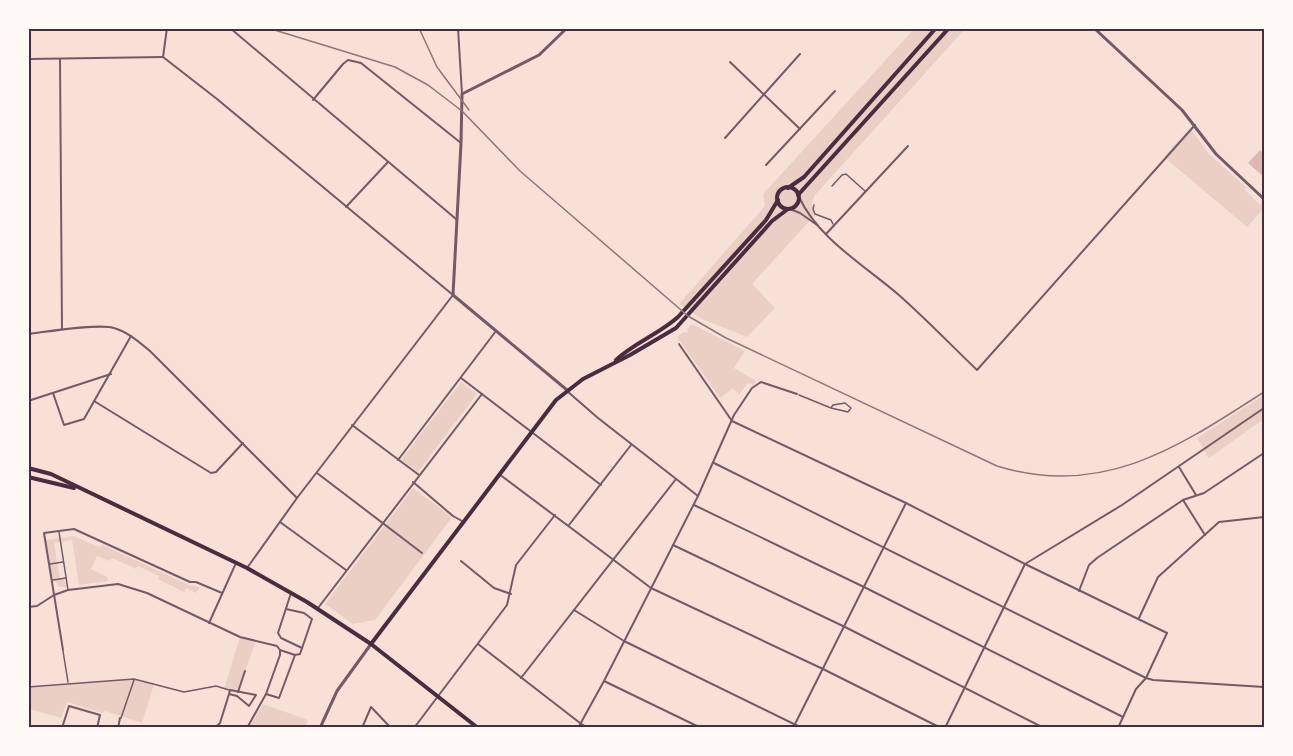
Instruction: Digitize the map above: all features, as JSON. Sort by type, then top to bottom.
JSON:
[{"type":"main road","points":[[612,362],[626,350],[668,325],[683,312],[766,220],[781,190],[804,177],[936,28]]},
{"type":"main road","points":[[371,644],[556,400],[583,379],[671,331],[688,316],[772,220],[796,205],[798,196],[949,28]]},
{"type":"main road","points":[[788,188],[794,189],[798,196]]},
{"type":"main road","points":[[777,200],[781,206],[789,209]]},
{"type":"main road","points":[[28,468],[51,474],[247,568],[291,593],[371,644],[477,728]]},
{"type":"main road","points":[[28,477],[84,490]]},
{"type":"street","points":[[164,57],[167,28]]},
{"type":"street","points":[[230,28],[456,219]]},
{"type":"street","points":[[247,568],[297,498],[453,296],[462,94],[458,28]]},
{"type":"street","points":[[462,94],[538,55],[567,28]]},
{"type":"street","points":[[1094,28],[1181,109],[1196,125],[1216,154],[1264,199]]},
{"type":"street","points":[[725,138],[800,54]]},
{"type":"street","points":[[28,59],[164,57],[631,445],[698,496]]},
{"type":"street","points":[[60,59],[62,330]]},
{"type":"street","points":[[313,100],[348,60],[361,63],[461,143]]},
{"type":"street","points":[[730,62],[800,129]]},
{"type":"street","points":[[766,165],[835,91]]},
{"type":"street","points":[[798,196],[807,212],[826,234],[900,296],[977,370],[1196,125]]},
{"type":"street","points":[[826,234],[908,146]]},
{"type":"street","points":[[346,207],[388,162]]},
{"type":"street","points":[[832,186],[846,174],[865,192]]},
{"type":"street","points":[[814,205],[815,214],[831,220],[834,226]]},
{"type":"street","points":[[789,209],[800,213],[819,227]]},
{"type":"street","points":[[28,334],[112,327],[131,336],[150,351],[297,498]]},
{"type":"street","points":[[398,460],[496,332]]},
{"type":"street","points":[[53,393],[64,425],[84,418],[131,336]]},
{"type":"street","points":[[679,344],[732,421],[906,503],[1167,633],[1146,678],[1136,689],[1118,728]]},
{"type":"street","points":[[28,401],[111,374]]},
{"type":"street","points":[[461,378],[600,485]]},
{"type":"street","points":[[578,728],[694,505],[732,421],[752,388],[758,383],[768,383],[831,408],[848,412],[851,408],[845,402],[833,405],[831,408]]},
{"type":"street","points":[[318,609],[382,522],[482,394]]},
{"type":"street","points":[[94,401],[212,473],[216,472],[243,442]]},
{"type":"street","points":[[499,474],[651,588],[943,728],[1025,564],[1122,505],[1264,408]]},
{"type":"street","points":[[352,426],[418,475]]},
{"type":"street","points":[[569,525],[631,445]]},
{"type":"street","points":[[1079,591],[1089,565],[1097,558],[1183,500],[1204,493],[1264,453]]},
{"type":"street","points":[[714,463],[1146,678],[1264,687]]},
{"type":"street","points":[[1178,467],[1196,495]]},
{"type":"street","points":[[317,473],[422,553]]},
{"type":"street","points":[[521,678],[676,479]]},
{"type":"street","points":[[413,482],[462,521]]},
{"type":"street","points":[[1183,500],[1205,535]]},
{"type":"street","points":[[794,726],[906,503]]},
{"type":"street","points":[[694,505],[864,587],[1123,717]]},
{"type":"street","points":[[414,728],[507,605],[516,565],[555,515]]},
{"type":"street","points":[[1138,618],[1158,578],[1219,522],[1264,517]]},
{"type":"street","points":[[280,522],[346,570]]},
{"type":"street","points":[[69,684],[44,533],[74,529],[190,582],[196,582],[222,593]]},
{"type":"street","points":[[59,531],[68,590]]},
{"type":"street","points":[[673,545],[845,627],[1044,728]]},
{"type":"street","points":[[461,561],[494,588],[511,594]]},
{"type":"street","points":[[49,564],[64,562]]},
{"type":"street","points":[[209,623],[236,563]]},
{"type":"street","points":[[52,580],[66,578]]},
{"type":"street","points":[[28,608],[37,606],[54,595],[68,590],[118,584],[132,587],[240,637],[275,645],[280,650],[295,655],[300,654],[312,619],[304,613],[286,609]]},
{"type":"street","points":[[291,593],[278,633],[280,638],[302,648]]},
{"type":"street","points":[[574,610],[624,641],[802,728]]},
{"type":"street","points":[[321,728],[337,692],[371,644]]},
{"type":"street","points":[[478,644],[588,728]]},
{"type":"street","points":[[247,728],[266,694],[280,650]]},
{"type":"street","points":[[266,694],[279,698],[295,655]]},
{"type":"street","points":[[238,692],[245,671]]},
{"type":"street","points":[[118,728],[134,679]]},
{"type":"street","points":[[28,687],[134,679],[184,692],[216,686],[237,696],[249,706],[256,695],[229,692]]},
{"type":"street","points":[[604,681],[701,728]]},
{"type":"street","points":[[215,728],[220,723],[229,692]]},
{"type":"street","points":[[62,728],[69,706],[100,715],[96,728]]},
{"type":"street","points":[[362,728],[371,707],[391,728]]},
{"type":"shaded area","points":[[914,29],[965,29],[815,195],[811,204],[815,215],[752,284],[775,308],[747,337],[702,319],[679,304],[765,206],[763,194]]},
{"type":"shaded area","points":[[1190,128],[1209,154],[1246,187],[1245,190],[1260,205],[1264,200],[1264,210],[1247,227],[1164,157]]},
{"type":"shaded area","points":[[1260,150],[1264,154],[1264,177],[1248,163]]},
{"type":"shaded area","points":[[692,324],[745,351],[734,368],[756,381],[753,385],[748,383],[739,395],[733,388],[720,398],[677,337],[684,332],[688,333],[687,329]]},
{"type":"shaded area","points":[[461,382],[477,394],[418,472],[401,460]]},
{"type":"shaded area","points":[[1264,395],[1264,419],[1209,458],[1197,438]]},
{"type":"shaded area","points":[[413,488],[452,517],[375,620],[353,624],[325,604]]},
{"type":"shaded area","points":[[74,536],[99,547],[103,545],[189,585],[200,587],[196,593],[186,588],[184,592],[138,566],[136,569],[112,558],[110,561],[97,556],[91,569],[107,577],[108,581],[79,585],[72,540],[54,543],[60,579],[65,581],[67,587],[59,587],[55,580],[52,580],[45,540]]},
{"type":"shaded area","points":[[240,637],[256,640],[238,692],[224,689]]},
{"type":"shaded area","points":[[134,679],[154,684],[142,723],[67,702],[61,718],[29,709],[28,687]]},
{"type":"shaded area","points":[[263,704],[308,720],[305,727],[249,727]]},
{"type":"railway","points":[[268,28],[395,67],[428,85],[462,111],[520,171],[688,316],[726,338],[997,466],[1035,475],[1072,476],[1106,471],[1139,462],[1202,431],[1264,392]]},
{"type":"railway","points":[[419,28],[437,67],[469,110]]}]
